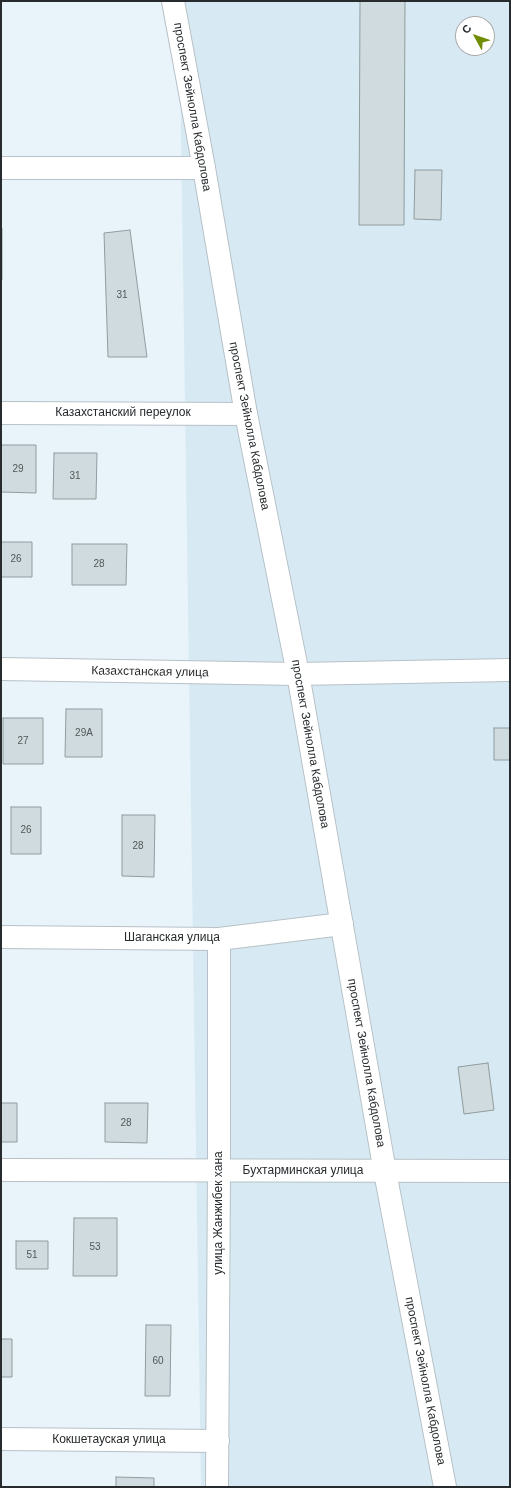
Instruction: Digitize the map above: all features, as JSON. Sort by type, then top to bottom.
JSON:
[{"type":"street","name":"проспект Зейнолла Кабдолова","points":[[173,1],[204,168],[246,414],[298,674],[385,1172],[445,1487]]},
{"type":"street","points":[[1,168],[204,168]]},
{"type":"street","name":"Казахстанский переулок","points":[[1,413],[246,414]]},
{"type":"street","name":"Казахстанская улица","points":[[1,669],[298,674],[510,670]]},
{"type":"street","name":"Шаганская улица","points":[[1,937],[219,939],[342,924]]},
{"type":"street","name":"улица Жанжибек хана","points":[[217,1487],[219,939]]},
{"type":"street","name":"Бухтарминская улица","points":[[1,1170],[385,1172],[510,1171]]},
{"type":"street","name":"Кокшетауская улица","points":[[1,1439],[218,1441]]},
{"type":"shaded area","points":[[179,1],[510,1],[510,1487],[201,1487]]},
{"type":"building","points":[[360,1],[405,1],[404,225],[359,225]]},
{"type":"building","points":[[415,170],[442,170],[441,220],[414,219]]},
{"type":"building","points":[[2,228],[2,280],[1,280]]},
{"type":"building","points":[[130,230],[147,357],[108,357],[104,233]]},
{"type":"building","points":[[1,445],[36,445],[36,493],[1,492]]},
{"type":"building","points":[[54,453],[97,453],[96,499],[53,499]]},
{"type":"building","points":[[1,542],[32,542],[32,577],[1,577]]},
{"type":"building","points":[[72,544],[127,544],[126,585],[72,585]]},
{"type":"building","points":[[66,709],[102,709],[102,757],[65,757]]},
{"type":"building","points":[[3,718],[43,718],[43,764],[3,764]]},
{"type":"building","points":[[494,728],[510,728],[510,760],[494,760]]},
{"type":"building","points":[[11,807],[41,807],[41,854],[11,854]]},
{"type":"building","points":[[122,815],[155,815],[154,877],[122,876]]},
{"type":"building","points":[[488,1063],[494,1110],[464,1114],[458,1067]]},
{"type":"building","points":[[1,1103],[17,1103],[17,1142],[1,1142]]},
{"type":"building","points":[[105,1103],[148,1103],[147,1143],[105,1142]]},
{"type":"building","points":[[74,1218],[117,1218],[117,1276],[73,1276]]},
{"type":"building","points":[[16,1241],[48,1241],[48,1269],[16,1269]]},
{"type":"building","points":[[146,1325],[171,1325],[170,1396],[145,1396]]},
{"type":"building","points":[[1,1339],[12,1339],[12,1377],[1,1377]]},
{"type":"building","points":[[116,1477],[154,1478],[154,1487],[116,1487]]}]
